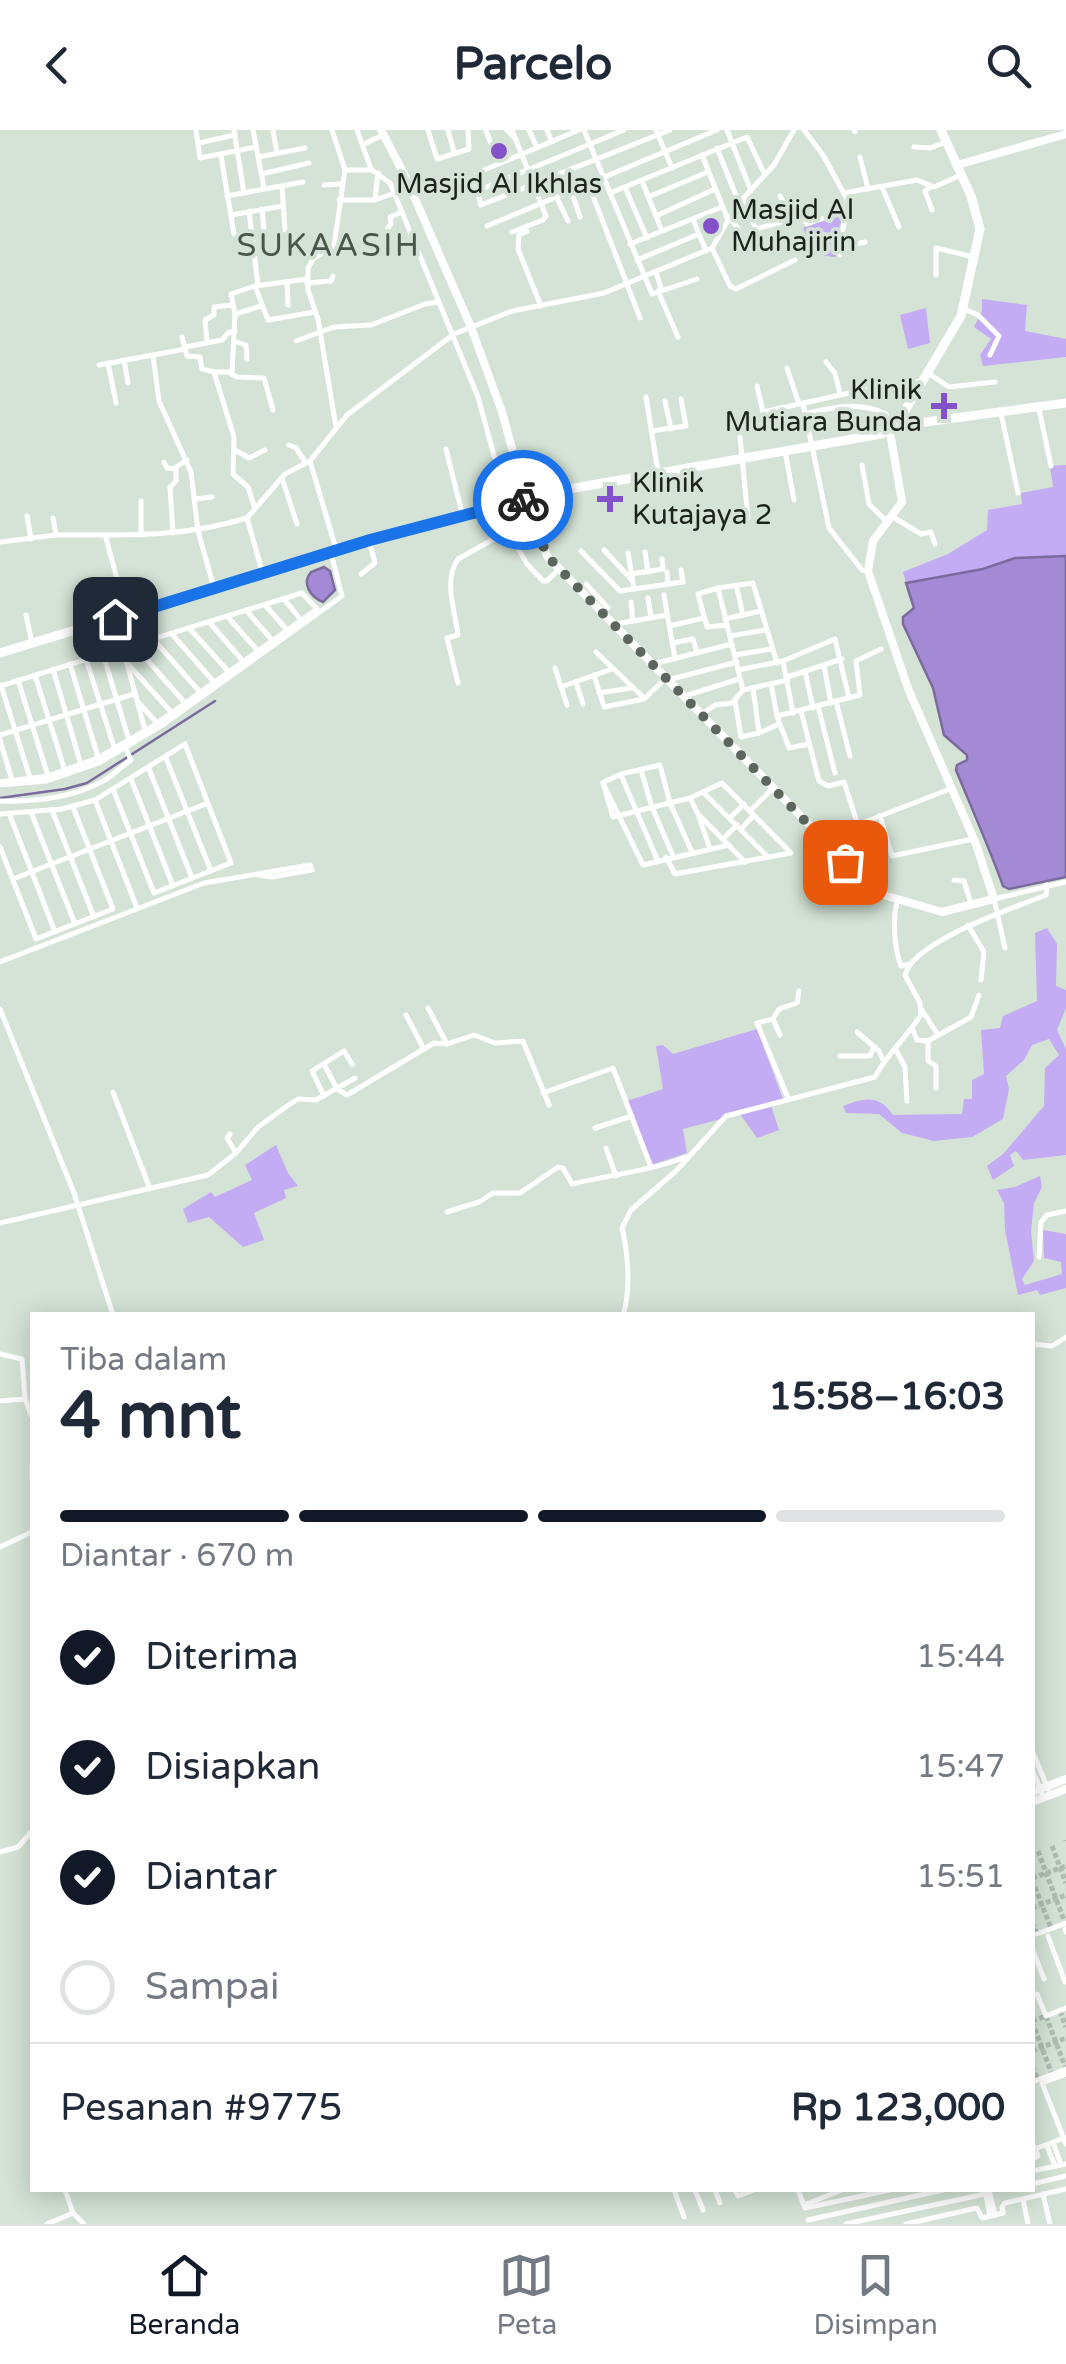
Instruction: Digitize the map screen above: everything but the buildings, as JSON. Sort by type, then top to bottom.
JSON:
[{"type":"main road","points":[[892,429],[964,309],[980,224],[941,130]]},
{"type":"main road","points":[[0,653],[370,540],[516,502],[892,429],[1066,403]]},
{"type":"street","points":[[196,130],[200,158],[256,148]]},
{"type":"street","points":[[253,130],[264,188]]},
{"type":"street","points":[[273,130],[277,154]]},
{"type":"street","points":[[332,130],[345,170],[334,246],[314,258],[307,281],[320,331],[336,427]]},
{"type":"street","points":[[357,130],[374,171],[375,200]]},
{"type":"street","points":[[428,130],[435,158],[471,148],[468,131],[476,130]]},
{"type":"street","points":[[448,130],[454,152]]},
{"type":"street","points":[[486,130],[492,147]]},
{"type":"street","points":[[510,130],[545,219],[512,232]]},
{"type":"street","points":[[530,130],[537,148]]},
{"type":"street","points":[[547,130],[552,142]]},
{"type":"street","points":[[670,130],[657,132],[597,160],[485,206],[480,204],[474,179],[477,173],[566,133],[582,130],[590,143],[597,160],[604,177],[625,230],[630,244],[652,294],[697,279]]},
{"type":"street","points":[[478,190],[624,130]]},
{"type":"street","points":[[487,226],[717,130]]},
{"type":"street","points":[[727,130],[750,191]]},
{"type":"street","points":[[0,542],[56,535],[106,538],[198,531],[247,518],[292,468],[308,462],[356,407],[453,335],[507,312],[598,295],[709,250],[794,130]]},
{"type":"street","points":[[804,130],[824,155],[844,193],[846,210],[839,252],[866,242]]},
{"type":"street","points":[[198,143],[234,132],[244,192]]},
{"type":"street","points":[[657,132],[672,168]]},
{"type":"street","points":[[932,210],[925,191],[959,170],[1066,134]]},
{"type":"street","points":[[364,144],[378,136],[410,188],[502,412],[516,502]]},
{"type":"street","points":[[610,193],[747,137],[765,175]]},
{"type":"street","points":[[914,147],[930,148],[946,142]]},
{"type":"street","points":[[258,157],[304,148]]},
{"type":"street","points":[[717,148],[756,229],[802,214],[807,224],[846,210]]},
{"type":"street","points":[[702,155],[722,206],[738,229]]},
{"type":"street","points":[[222,156],[234,234]]},
{"type":"street","points":[[860,157],[868,189]]},
{"type":"street","points":[[262,174],[309,163]]},
{"type":"street","points":[[345,170],[374,171],[390,182],[516,502],[545,554],[771,790],[823,838],[841,867],[872,888],[942,912],[1066,882]]},
{"type":"street","points":[[648,197],[708,172]]},
{"type":"street","points":[[390,182],[403,176]]},
{"type":"street","points":[[844,193],[917,180],[932,186]]},
{"type":"street","points":[[642,181],[662,232]]},
{"type":"street","points":[[227,196],[303,182]]},
{"type":"street","points":[[588,183],[640,318]]},
{"type":"street","points":[[324,185],[342,184]]},
{"type":"street","points":[[282,186],[284,230]]},
{"type":"street","points":[[625,187],[647,238]]},
{"type":"street","points":[[882,187],[900,228]]},
{"type":"street","points":[[340,200],[375,200],[410,188]]},
{"type":"street","points":[[656,216],[715,189]]},
{"type":"street","points":[[571,190],[580,217]]},
{"type":"street","points":[[556,196],[568,221]]},
{"type":"street","points":[[780,196],[792,218]]},
{"type":"street","points":[[230,215],[282,206]]},
{"type":"street","points":[[630,244],[722,206]]},
{"type":"street","points":[[262,209],[264,231]]},
{"type":"street","points":[[249,211],[256,285],[268,321],[316,312]]},
{"type":"street","points":[[388,228],[390,217],[402,212]]},
{"type":"street","points":[[693,218],[734,289],[795,260]]},
{"type":"street","points":[[609,236],[625,230]]},
{"type":"street","points":[[527,231],[519,236],[518,249],[541,306]]},
{"type":"street","points":[[637,260],[699,234]]},
{"type":"street","points":[[936,274],[936,248],[974,257]]},
{"type":"street","points":[[656,272],[661,288],[658,292]]},
{"type":"street","points":[[231,374],[235,331],[232,293],[256,285],[331,281],[332,276]]},
{"type":"street","points":[[287,282],[288,306]]},
{"type":"street","points":[[658,292],[678,337]]},
{"type":"street","points":[[296,341],[334,327],[371,326],[438,302]]},
{"type":"street","points":[[207,342],[205,320],[214,315],[214,306],[234,305]]},
{"type":"street","points":[[235,314],[261,306]]},
{"type":"street","points":[[964,309],[978,315],[999,336],[990,355]]},
{"type":"street","points":[[99,366],[224,339],[235,331]]},
{"type":"street","points":[[182,337],[188,356],[200,357],[202,368],[238,378],[264,378],[273,410]]},
{"type":"street","points":[[234,341],[246,345],[246,359]]},
{"type":"street","points":[[154,356],[160,401],[187,460],[198,531],[215,589]]},
{"type":"street","points":[[124,360],[128,382]]},
{"type":"street","points":[[826,362],[836,374],[840,394]]},
{"type":"street","points":[[108,364],[116,403]]},
{"type":"street","points":[[787,368],[804,414],[829,528],[862,570],[868,571]]},
{"type":"street","points":[[214,372],[234,436],[233,474],[248,487],[255,509]]},
{"type":"street","points":[[757,386],[762,412],[925,377],[949,387],[995,382]]},
{"type":"street","points":[[646,397],[658,493]]},
{"type":"street","points":[[651,431],[686,426],[681,400]]},
{"type":"street","points":[[664,401],[671,429]]},
{"type":"street","points":[[804,414],[839,406],[860,407],[886,414],[892,429],[902,497],[870,549],[868,571],[900,678],[975,841],[1006,948]]},
{"type":"street","points":[[1038,406],[1051,466]]},
{"type":"street","points":[[1001,410],[1018,493]]},
{"type":"street","points":[[740,436],[748,518]]},
{"type":"street","points":[[0,784],[83,770],[125,747],[194,704],[341,597],[334,552],[308,462],[289,445]]},
{"type":"street","points":[[446,449],[462,516]]},
{"type":"street","points":[[235,450],[248,458],[265,450]]},
{"type":"street","points":[[786,451],[794,500]]},
{"type":"street","points":[[173,533],[170,487],[176,480],[176,470],[187,460]]},
{"type":"street","points":[[164,462],[166,468],[176,470]]},
{"type":"street","points":[[862,465],[869,504],[890,520],[921,534],[931,532],[935,544]]},
{"type":"street","points":[[282,478],[297,524]]},
{"type":"street","points":[[194,500],[212,497]]},
{"type":"street","points":[[140,536],[142,501]]},
{"type":"street","points":[[26,516],[31,538]]},
{"type":"street","points":[[53,518],[56,535]]},
{"type":"street","points":[[247,518],[263,574]]},
{"type":"street","points":[[458,683],[447,638],[458,635],[452,580],[458,559],[508,531],[529,567],[543,581],[558,570]]},
{"type":"street","points":[[106,538],[126,615]]},
{"type":"street","points":[[362,574],[376,563],[370,540]]},
{"type":"street","points":[[604,550],[632,577]]},
{"type":"street","points":[[581,551],[620,592],[683,582],[681,570]]},
{"type":"street","points":[[644,552],[648,572]]},
{"type":"street","points":[[614,560],[628,556],[634,589]]},
{"type":"street","points":[[632,577],[664,569],[662,559]]},
{"type":"street","points":[[666,572],[668,584]]},
{"type":"street","points":[[580,589],[586,584],[608,608]]},
{"type":"street","points":[[762,611],[709,628],[698,594],[753,584],[762,611],[773,648],[788,678],[793,712]]},
{"type":"street","points":[[736,585],[743,615]]},
{"type":"street","points":[[718,588],[742,690],[736,701],[740,737],[760,733],[793,712],[862,692],[856,661],[881,649]]},
{"type":"street","points":[[0,784],[47,778],[98,758],[157,724],[317,609],[302,593],[1,686],[30,778]]},
{"type":"street","points":[[664,595],[675,658]]},
{"type":"street","points":[[648,598],[651,618]]},
{"type":"street","points":[[284,599],[302,620]]},
{"type":"street","points":[[631,602],[633,621]]},
{"type":"street","points":[[265,604],[288,631]]},
{"type":"street","points":[[246,610],[273,641]]},
{"type":"street","points":[[26,615],[32,643]]},
{"type":"street","points":[[614,624],[667,615]]},
{"type":"street","points":[[226,616],[258,651]]},
{"type":"street","points":[[669,626],[704,618]]},
{"type":"street","points":[[112,620],[116,646],[121,649],[145,730]]},
{"type":"street","points":[[208,622],[243,661]]},
{"type":"street","points":[[190,628],[228,671]]},
{"type":"street","points":[[653,664],[767,630]]},
{"type":"street","points":[[171,633],[214,682]]},
{"type":"street","points":[[737,662],[780,662],[835,638],[850,698]]},
{"type":"street","points":[[153,639],[200,692]]},
{"type":"street","points":[[672,643],[693,639],[697,653]]},
{"type":"street","points":[[134,645],[185,703]]},
{"type":"street","points":[[594,676],[604,708],[644,699],[665,680],[737,662],[773,648]]},
{"type":"street","points":[[596,652],[644,699]]},
{"type":"street","points":[[103,654],[129,738]]},
{"type":"street","points":[[86,659],[114,747]]},
{"type":"street","points":[[742,690],[842,659]]},
{"type":"street","points":[[124,660],[172,712]]},
{"type":"street","points":[[70,664],[98,758]]},
{"type":"street","points":[[824,665],[850,756]]},
{"type":"street","points":[[556,668],[567,705]]},
{"type":"street","points":[[561,687],[612,669]]},
{"type":"street","points":[[53,670],[82,765]]},
{"type":"street","points":[[805,671],[835,773]]},
{"type":"street","points":[[36,675],[64,771]]},
{"type":"street","points":[[685,696],[740,679]]},
{"type":"street","points":[[18,680],[51,794]]},
{"type":"street","points":[[576,682],[583,704]]},
{"type":"street","points":[[771,684],[778,720],[790,748],[809,744]]},
{"type":"street","points":[[600,693],[632,688]]},
{"type":"street","points":[[753,688],[760,733]]},
{"type":"street","points":[[12,780],[0,738],[135,697]]},
{"type":"street","points":[[135,697],[157,724]]},
{"type":"street","points":[[702,714],[715,705],[736,701]]},
{"type":"street","points":[[801,711],[818,780],[828,786],[844,782],[858,826]]},
{"type":"street","points":[[0,814],[74,807],[95,800],[184,744],[231,863],[154,893],[113,789]]},
{"type":"street","points":[[0,801],[74,793],[105,780],[129,757],[125,747]]},
{"type":"street","points":[[166,758],[211,871]]},
{"type":"street","points":[[641,768],[652,807],[670,857],[674,874],[789,856],[791,852],[722,783],[690,798],[670,803],[652,807],[635,812],[612,816],[603,783],[641,768],[660,766],[670,803],[692,852]]},
{"type":"street","points":[[149,768],[192,878]]},
{"type":"street","points":[[621,774],[657,860]]},
{"type":"street","points":[[131,779],[173,886]]},
{"type":"street","points":[[823,838],[951,789]]},
{"type":"street","points":[[723,839],[739,827],[771,790]]},
{"type":"street","points":[[704,792],[768,858]]},
{"type":"street","points":[[690,798],[710,849]]},
{"type":"street","points":[[95,800],[137,908]]},
{"type":"street","points":[[13,879],[208,803]]},
{"type":"street","points":[[730,818],[744,804]]},
{"type":"street","points":[[0,846],[36,939],[113,909],[74,807]]},
{"type":"street","points":[[52,810],[94,916]]},
{"type":"street","points":[[31,812],[75,924]]},
{"type":"street","points":[[9,813],[55,932]]},
{"type":"street","points":[[698,814],[745,862]]},
{"type":"street","points":[[619,815],[644,865],[729,845]]},
{"type":"street","points":[[880,816],[892,856],[975,841]]},
{"type":"street","points":[[869,820],[880,849]]},
{"type":"street","points":[[0,962],[222,877],[272,875],[311,867]]},
{"type":"street","points":[[823,894],[821,880],[841,867]]},
{"type":"street","points":[[954,880],[964,882],[972,906]]},
{"type":"street","points":[[898,899],[893,915],[902,966],[968,925],[1046,895],[1046,885]]},
{"type":"street","points":[[968,925],[984,952],[981,980]]},
{"type":"street","points":[[908,964],[905,975],[938,1035]]},
{"type":"street","points":[[788,1098],[756,1024],[773,1018],[779,1009],[797,1004],[799,991]]},
{"type":"street","points":[[912,1028],[916,1040],[928,1041],[972,1016],[980,995]]},
{"type":"street","points":[[0,1008],[78,1205],[111,1312]]},
{"type":"street","points":[[428,1008],[447,1044]]},
{"type":"street","points":[[624,1312],[628,1300],[622,1228],[630,1210],[658,1188],[731,1113],[873,1079],[922,1010]]},
{"type":"street","points":[[406,1015],[424,1048]]},
{"type":"street","points":[[773,1018],[780,1035]]},
{"type":"street","points":[[857,1032],[883,1060]]},
{"type":"street","points":[[324,1064],[344,1095],[439,1042],[447,1044],[474,1034],[495,1044],[523,1041],[549,1105]]},
{"type":"street","points":[[928,1041],[928,1062],[936,1066],[936,1088]]},
{"type":"street","points":[[840,1056],[870,1056],[874,1047]]},
{"type":"street","points":[[896,1050],[905,1067],[907,1101]]},
{"type":"street","points":[[324,1096],[312,1070],[344,1051],[352,1064]]},
{"type":"street","points":[[543,1093],[610,1067],[651,1167]]},
{"type":"street","points":[[0,1223],[208,1176],[236,1153],[258,1126],[290,1104],[316,1100],[355,1078]]},
{"type":"street","points":[[113,1092],[150,1189]]},
{"type":"street","points":[[596,1128],[632,1116]]},
{"type":"street","points":[[230,1134],[226,1138],[236,1153]]},
{"type":"street","points":[[606,1148],[616,1176]]},
{"type":"street","points":[[447,1212],[480,1202],[493,1193],[520,1193],[560,1166],[572,1184],[690,1155]]},
{"type":"street","points":[[1039,1257],[1040,1222],[1047,1215],[1066,1211]]},
{"type":"street","points":[[1035,1344],[1052,1346],[1066,1337]]},
{"type":"street","points":[[0,1354],[22,1359],[29,1381],[25,1399],[30,1413]]},
{"type":"street","points":[[0,1401],[25,1399]]},
{"type":"street","points":[[0,1548],[30,1533]]},
{"type":"street","points":[[1035,1761],[1043,1792]]},
{"type":"street","points":[[1043,1792],[1066,1779]]},
{"type":"street","points":[[1043,1792],[1066,1789]]},
{"type":"street","points":[[0,1852],[18,1847],[30,1833]]},
{"type":"street","points":[[1037,1934],[1066,1928]]},
{"type":"street","points":[[1048,1936],[1065,1982]]},
{"type":"street","points":[[1035,1956],[1044,1978]]},
{"type":"street","points":[[1058,1963],[1066,1960]]},
{"type":"street","points":[[1035,1994],[1046,2016],[1066,2008]]},
{"type":"street","points":[[1035,2081],[1066,2071]]},
{"type":"street","points":[[1035,2151],[1050,2143],[1065,2141],[1042,2083],[1066,2071]]},
{"type":"street","points":[[1035,2170],[1061,2165],[1050,2143]]},
{"type":"street","points":[[1035,2183],[1066,2176]]},
{"type":"street","points":[[1006,2224],[1003,2205],[1066,2190]]},
{"type":"street","points":[[65,2192],[73,2213],[84,2224]]},
{"type":"street","points":[[675,2192],[684,2217]]},
{"type":"street","points":[[696,2192],[703,2210]]},
{"type":"street","points":[[716,2192],[720,2204]]},
{"type":"street","points":[[799,2192],[805,2208],[879,2192]]},
{"type":"street","points":[[804,2204],[837,2192]]},
{"type":"street","points":[[808,2220],[935,2192]]},
{"type":"street","points":[[846,2224],[988,2194],[988,2218]]},
{"type":"street","points":[[1043,2194],[1050,2224]]},
{"type":"street","points":[[1022,2199],[1028,2224]]},
{"type":"street","points":[[906,2224],[937,2221],[979,2209],[988,2218]]},
{"type":"street","points":[[958,2212],[961,2224]]},
{"type":"street","points":[[48,2224],[73,2213]]},
{"type":"street","points":[[988,2218],[1003,2214]]},
{"type":"shaded area","points":[[845,211],[837,233],[836,257],[818,252],[803,228]]},
{"type":"shaded area","points":[[982,299],[1027,305],[1025,331],[1066,339],[1066,357],[983,366],[980,355],[991,339],[974,327],[982,311]]},
{"type":"shaded area","points":[[926,308],[930,343],[908,349],[900,315]]},
{"type":"shaded area","points":[[1066,465],[1066,556],[1015,558],[983,569],[906,583],[903,572],[948,554],[987,530],[988,510],[1022,504],[1021,493],[1053,487],[1050,466]]},
{"type":"shaded area","points":[[1066,556],[1066,877],[1009,889],[1003,886],[956,770],[967,755],[944,735],[933,688],[903,624],[903,617],[914,608],[906,583],[983,569],[1015,558]]},
{"type":"shaded area","points":[[324,567],[330,571],[335,590],[323,602],[311,593],[307,581],[311,572]]},
{"type":"shaded area","points":[[1047,928],[1057,944],[1056,986],[1066,990],[1066,1008],[1057,1030],[1066,1049],[1066,1155],[1023,1160],[1016,1151],[1010,1155],[1014,1166],[993,1180],[987,1166],[1003,1154],[1044,1106],[1045,1068],[1059,1055],[1049,1039],[1032,1045],[1024,1060],[1006,1076],[1009,1089],[1003,1119],[972,1137],[934,1141],[902,1133],[879,1114],[846,1113],[843,1106],[871,1100],[893,1115],[962,1114],[964,1099],[972,1099],[972,1080],[984,1074],[981,1030],[1000,1028],[1003,1016],[1037,1001],[1035,933]]},
{"type":"shaded area","points":[[757,1029],[783,1099],[770,1102],[779,1130],[757,1138],[740,1114],[683,1129],[687,1153],[651,1165],[627,1101],[663,1089],[656,1046],[663,1045],[673,1054]]},
{"type":"shaded area","points":[[276,1145],[298,1186],[284,1190],[286,1198],[254,1213],[264,1240],[243,1247],[209,1217],[188,1223],[183,1209],[211,1192],[215,1197],[252,1180],[245,1165]]},
{"type":"shaded area","points":[[1040,1176],[1042,1187],[1034,1203],[1031,1231],[1034,1261],[1022,1279],[1025,1285],[1062,1274],[1061,1262],[1044,1258],[1043,1230],[1066,1234],[1066,1288],[1040,1295],[1037,1290],[1018,1295],[1005,1230],[1004,1203],[997,1190]]},
{"type":"waterway","points":[[0,798],[87,783],[215,701]]},
{"type":"tunnel","points":[[1052,1846],[1066,1883]]},
{"type":"tunnel","points":[[1038,1851],[1065,1923]]},
{"type":"tunnel","points":[[1035,1877],[1066,1866]]},
{"type":"tunnel","points":[[1035,1888],[1051,1928]]},
{"type":"tunnel","points":[[1035,1907],[1066,1895]]},
{"type":"tunnel","points":[[1035,1929],[1037,1934]]},
{"type":"tunnel","points":[[1060,2011],[1066,2027]]},
{"type":"tunnel","points":[[1035,2020],[1046,2016],[1066,2069]]},
{"type":"tunnel","points":[[1035,2030],[1052,2074]]},
{"type":"tunnel","points":[[1035,2050],[1066,2038]]},
{"type":"tunnel","points":[[1035,2073],[1038,2080]]},
{"type":"way so far","points":[[523,500],[526,499],[547,556],[845,862]]},
{"type":"place","name":"Masjid Al Ikhlas","points":[[499,151]]},
{"type":"place","name":"Masjid Al Muhajirin","points":[[711,226]]},
{"type":"place","name":"Klinik Mutiara Bunda","points":[[944,406]]},
{"type":"place","name":"Klinik Kutajaya 2","points":[[610,499]]},
{"type":"district","name":"SUKAASIH","points":[[329,246]]},
{"type":"route","points":[[115,619],[370,540],[523,500]]}]
